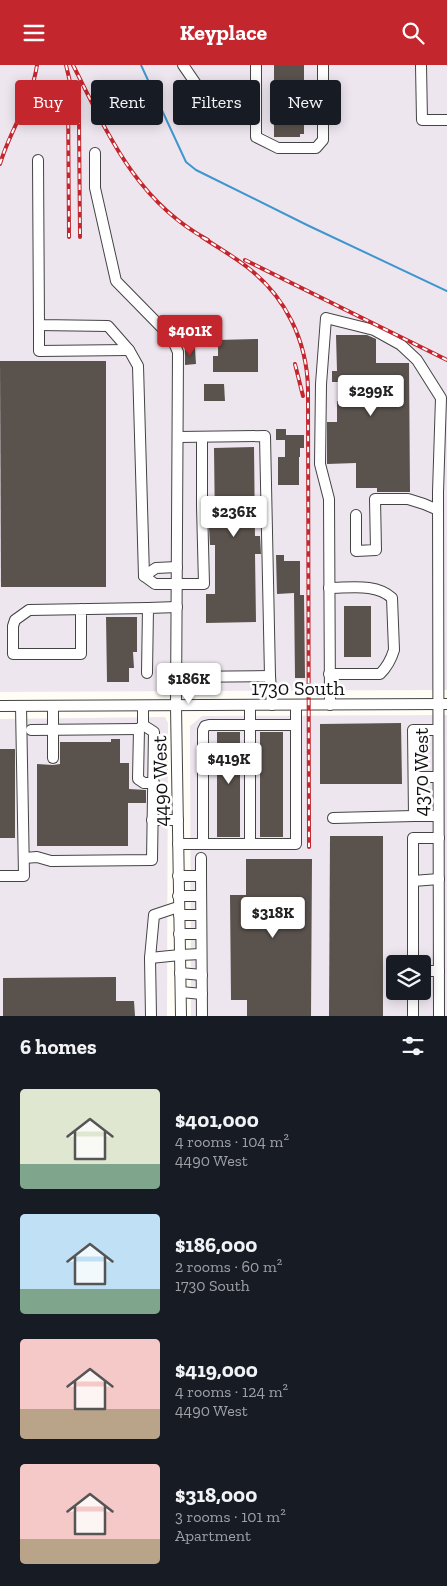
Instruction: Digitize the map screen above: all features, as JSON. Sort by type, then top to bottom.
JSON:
[{"type":"street","points":[[184,65],[194,80]]},
{"type":"street","points":[[256,65],[256,80]]},
{"type":"street","points":[[256,125],[256,137],[278,148],[316,148],[323,140],[323,65]]},
{"type":"street","points":[[421,65],[422,120],[447,120]]},
{"type":"street","name":"4490 West","points":[[95,153],[95,188],[116,281],[167,333],[178,352],[176,706],[181,1016]]},
{"type":"street","points":[[38,160],[39,351],[129,350]]},
{"type":"street","name":"4370 West","points":[[329,588],[329,499],[320,464],[321,384],[326,318],[374,330],[401,345],[417,360],[441,398],[438,510],[443,626],[443,705],[438,730],[438,777],[443,799],[438,816],[438,838],[443,940],[439,971],[439,1016]]},
{"type":"street","points":[[39,325],[108,326],[129,350],[138,366],[144,576]]},
{"type":"street","points":[[178,437],[264,436],[272,705]]},
{"type":"street","points":[[144,576],[155,584],[204,585],[202,437]]},
{"type":"street","points":[[356,515],[356,551],[376,550],[375,499],[408,499],[438,510]]},
{"type":"street","points":[[439,529],[447,521]]},
{"type":"street","points":[[144,576],[156,568],[177,567]]},
{"type":"street","points":[[329,675],[380,674],[386,668],[394,650],[392,598],[385,591],[329,588],[329,675],[330,705]]},
{"type":"street","points":[[81,609],[81,654],[13,654],[13,626],[15,620],[29,610],[177,607]]},
{"type":"street","points":[[148,608],[148,673]]},
{"type":"street","points":[[176,677],[270,676]]},
{"type":"street","points":[[250,705],[250,844]]},
{"type":"street","points":[[178,844],[296,844],[296,705]]},
{"type":"street","name":"1730 South","points":[[0,706],[443,705]]},
{"type":"street","points":[[0,876],[24,876],[21,706]]},
{"type":"street","points":[[53,706],[53,758]]},
{"type":"street","points":[[143,706],[138,779],[144,783],[154,783]]},
{"type":"street","points":[[203,844],[204,728],[209,725],[296,725]]},
{"type":"street","points":[[24,858],[37,857],[51,861],[152,860],[154,733],[141,727],[31,730]]},
{"type":"street","points":[[414,816],[413,730],[438,730]]},
{"type":"street","points":[[414,777],[438,777]]},
{"type":"street","points":[[333,818],[438,816]]},
{"type":"street","points":[[152,820],[178,821]]},
{"type":"street","points":[[413,955],[413,838],[438,838]]},
{"type":"street","points":[[201,858],[202,1016]]},
{"type":"street","points":[[178,876],[201,876]]},
{"type":"street","points":[[413,881],[441,883]]},
{"type":"street","points":[[178,896],[201,896]]},
{"type":"street","points":[[151,1016],[150,958],[154,915],[178,911],[201,915]]},
{"type":"street","points":[[179,934],[201,934]]},
{"type":"street","points":[[150,958],[202,954]]},
{"type":"street","points":[[431,971],[439,971]]},
{"type":"street","points":[[180,973],[202,975]]},
{"type":"street","points":[[180,992],[202,994]]},
{"type":"street","points":[[413,1000],[413,1016]]},
{"type":"shaded area","points":[[0,65],[447,65],[447,690],[0,692]]},
{"type":"shaded area","points":[[447,715],[447,1016],[191,1016],[190,726],[202,716]]},
{"type":"shaded area","points":[[165,717],[168,723],[167,1016],[0,1016],[0,719]]},
{"type":"building","points":[[274,65],[304,65],[304,80],[274,80]]},
{"type":"building","points":[[274,125],[304,125],[304,134],[300,134],[300,137],[274,137]]},
{"type":"building","points":[[336,335],[367,335],[376,339],[376,363],[409,363],[410,492],[377,492],[377,488],[356,488],[356,463],[327,464],[327,422],[337,422],[337,401],[343,401],[343,382],[332,382],[332,371],[337,371]]},
{"type":"building","points":[[258,339],[258,372],[213,372],[213,356],[218,356],[218,340]]},
{"type":"building","points":[[195,348],[196,364],[185,365],[185,349]]},
{"type":"building","points":[[0,361],[106,361],[106,587],[1,587]]},
{"type":"building","points":[[204,384],[224,384],[225,401],[204,401]]},
{"type":"building","points":[[276,429],[286,429],[286,435],[304,435],[304,448],[300,448],[299,457],[299,485],[278,485],[278,457],[285,457],[285,440],[276,440]]},
{"type":"building","points":[[254,447],[255,536],[260,536],[261,554],[255,554],[256,622],[206,623],[206,594],[215,594],[215,545],[210,545],[209,528],[215,528],[214,448]]},
{"type":"building","points":[[276,555],[284,555],[284,561],[300,561],[300,595],[304,595],[305,678],[295,678],[294,593],[277,594]]},
{"type":"building","points":[[344,606],[371,606],[371,657],[344,657]]},
{"type":"building","points":[[106,617],[137,617],[137,652],[133,652],[134,668],[129,668],[129,682],[107,682]]},
{"type":"building","points":[[401,723],[402,784],[320,784],[320,724]]},
{"type":"building","points":[[217,732],[240,732],[240,837],[217,837]]},
{"type":"building","points":[[260,732],[283,732],[283,837],[260,837]]},
{"type":"building","points":[[111,739],[120,739],[120,763],[129,763],[129,789],[146,790],[146,803],[128,803],[128,846],[37,846],[37,764],[60,764],[60,742],[111,742]]},
{"type":"building","points":[[0,749],[15,749],[15,838],[0,838]]},
{"type":"building","points":[[330,836],[383,836],[383,1016],[329,1016]]},
{"type":"building","points":[[246,859],[312,859],[311,1016],[247,1016],[247,1000],[231,1000],[230,895],[246,895]]},
{"type":"building","points":[[116,977],[116,1001],[134,1001],[135,1016],[3,1016],[3,978]]},
{"type":"waterway","points":[[141,65],[186,162],[196,170],[447,291]]},
{"type":"railway","points":[[0,164],[31,90],[37,65]]},
{"type":"railway","points":[[66,65],[79,120],[80,237]]},
{"type":"railway","points":[[73,65],[112,140],[143,186],[161,206],[183,224],[208,240]]},
{"type":"railway","points":[[68,125],[69,237]]},
{"type":"railway","points":[[202,237],[247,267],[273,292],[292,321],[299,337],[307,371],[309,847]]},
{"type":"railway","points":[[245,260],[447,360]]},
{"type":"railway","points":[[295,364],[303,396]]}]
